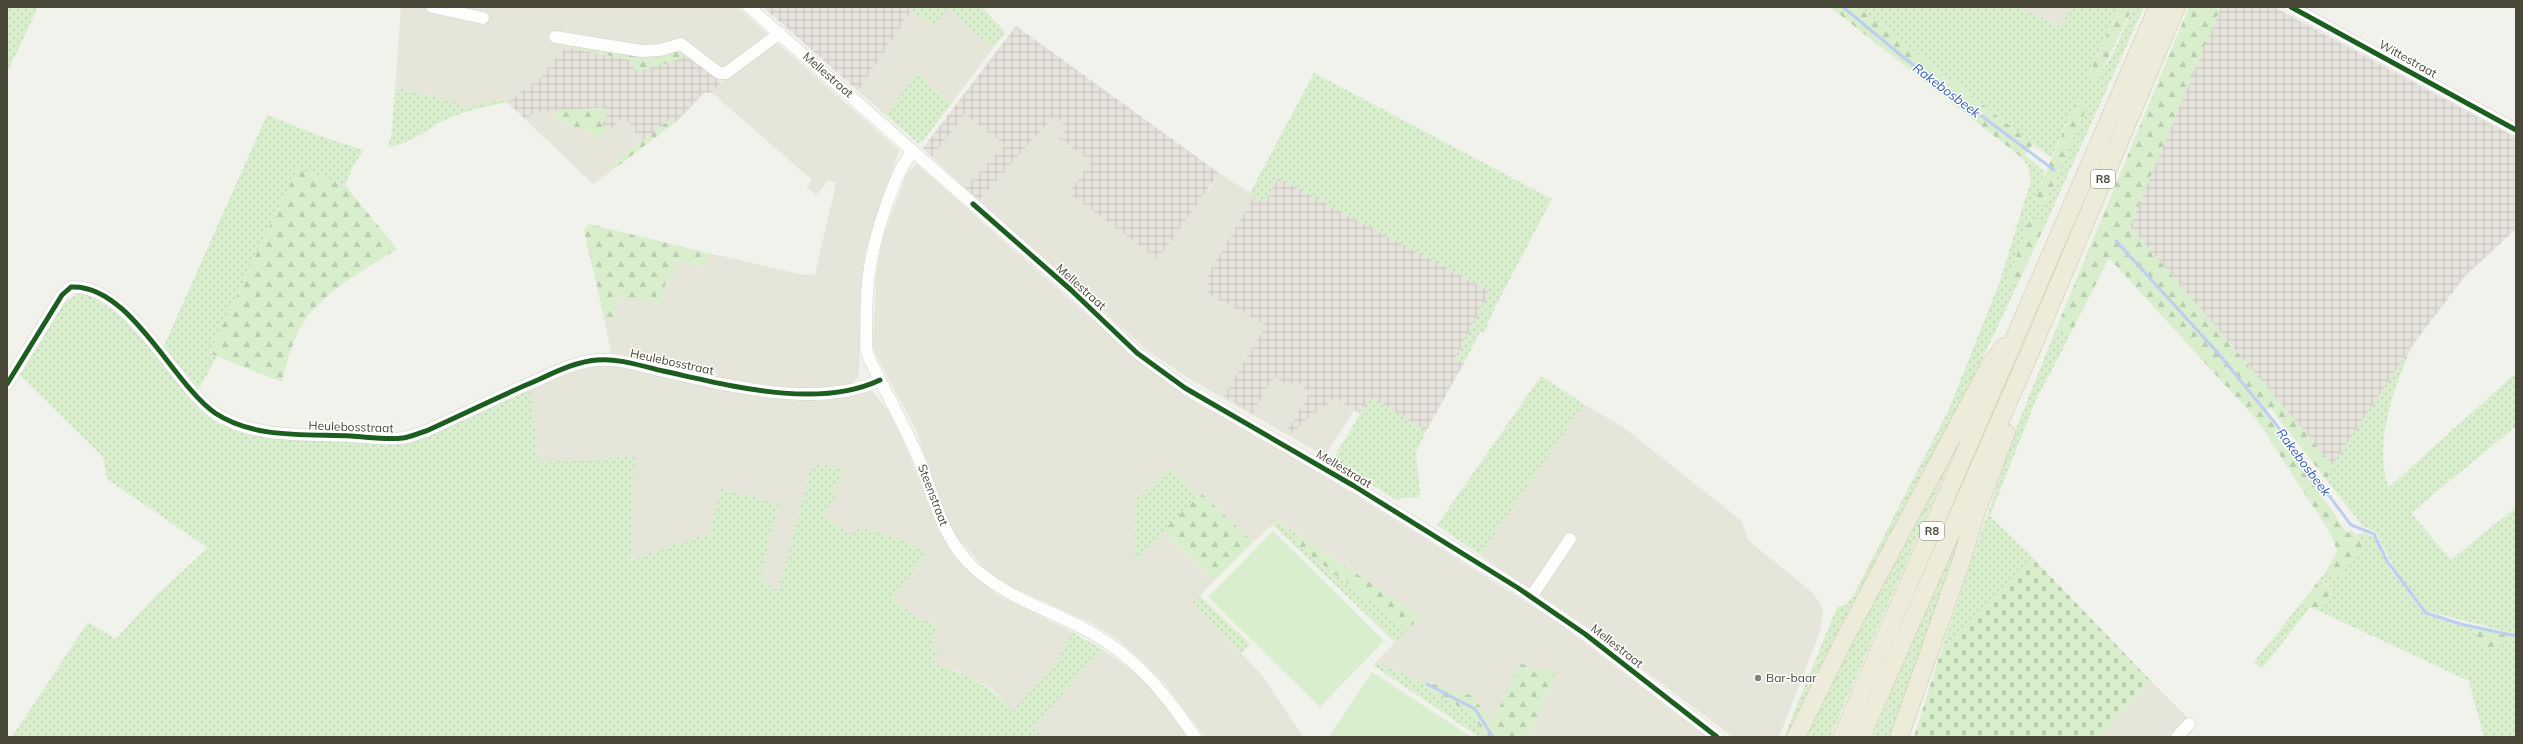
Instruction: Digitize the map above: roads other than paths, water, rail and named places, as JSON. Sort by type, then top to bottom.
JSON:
[{"type":"highway","name":"R8","points":[[1842,737],[2158,7]]},
{"type":"highway","name":"R8","points":[[1861,737],[2037,336],[2176,7]]},
{"type":"highway","name":"R8","points":[[1796,737],[1850,629],[1989,367],[2022,324]]},
{"type":"highway","name":"R8","points":[[1899,737],[1961,562],[1977,509],[2028,373],[2037,336]]},
{"type":"street","points":[[432,7],[464,10],[483,18]]},
{"type":"street","name":"Mellestraat","points":[[749,7],[1071,290],[1137,353],[1185,388],[1354,486],[1531,597],[1585,634],[1717,737]]},
{"type":"street","name":"Wittestraat","points":[[2291,7],[2516,130]]},
{"type":"street","points":[[555,37],[642,51],[660,50],[681,44],[720,73],[726,73],[780,33]]},
{"type":"street","name":"Steenstraat","points":[[913,151],[905,160],[897,177],[876,241],[869,274],[866,348],[921,464],[945,528],[953,544],[968,562],[988,581],[1092,633],[1125,656],[1149,676],[1195,737]]},
{"type":"street","name":"Heulebosstraat","points":[[7,384],[62,295],[71,287],[79,286],[100,294],[127,314],[160,351],[192,391],[214,412],[246,428],[296,435],[405,438],[426,431],[548,375],[576,365],[597,360],[615,361],[706,380],[787,393],[841,394],[864,388],[880,380]]},
{"type":"street","points":[[1531,597],[1570,539]]},
{"type":"street","points":[[2177,737],[2189,724]]},
{"type":"waterway","name":"Rakebosbeek","points":[[1843,7],[1903,57],[2054,170]]},
{"type":"waterway","name":"Rakebosbeek","points":[[2116,241],[2218,353],[2275,423],[2351,525],[2374,534],[2387,561],[2426,613],[2461,624],[2516,636]]},
{"type":"waterway","points":[[1427,684],[1475,709],[1493,737]]},
{"type":"place","name":"Bar-baar","points":[[1758,678]]}]
